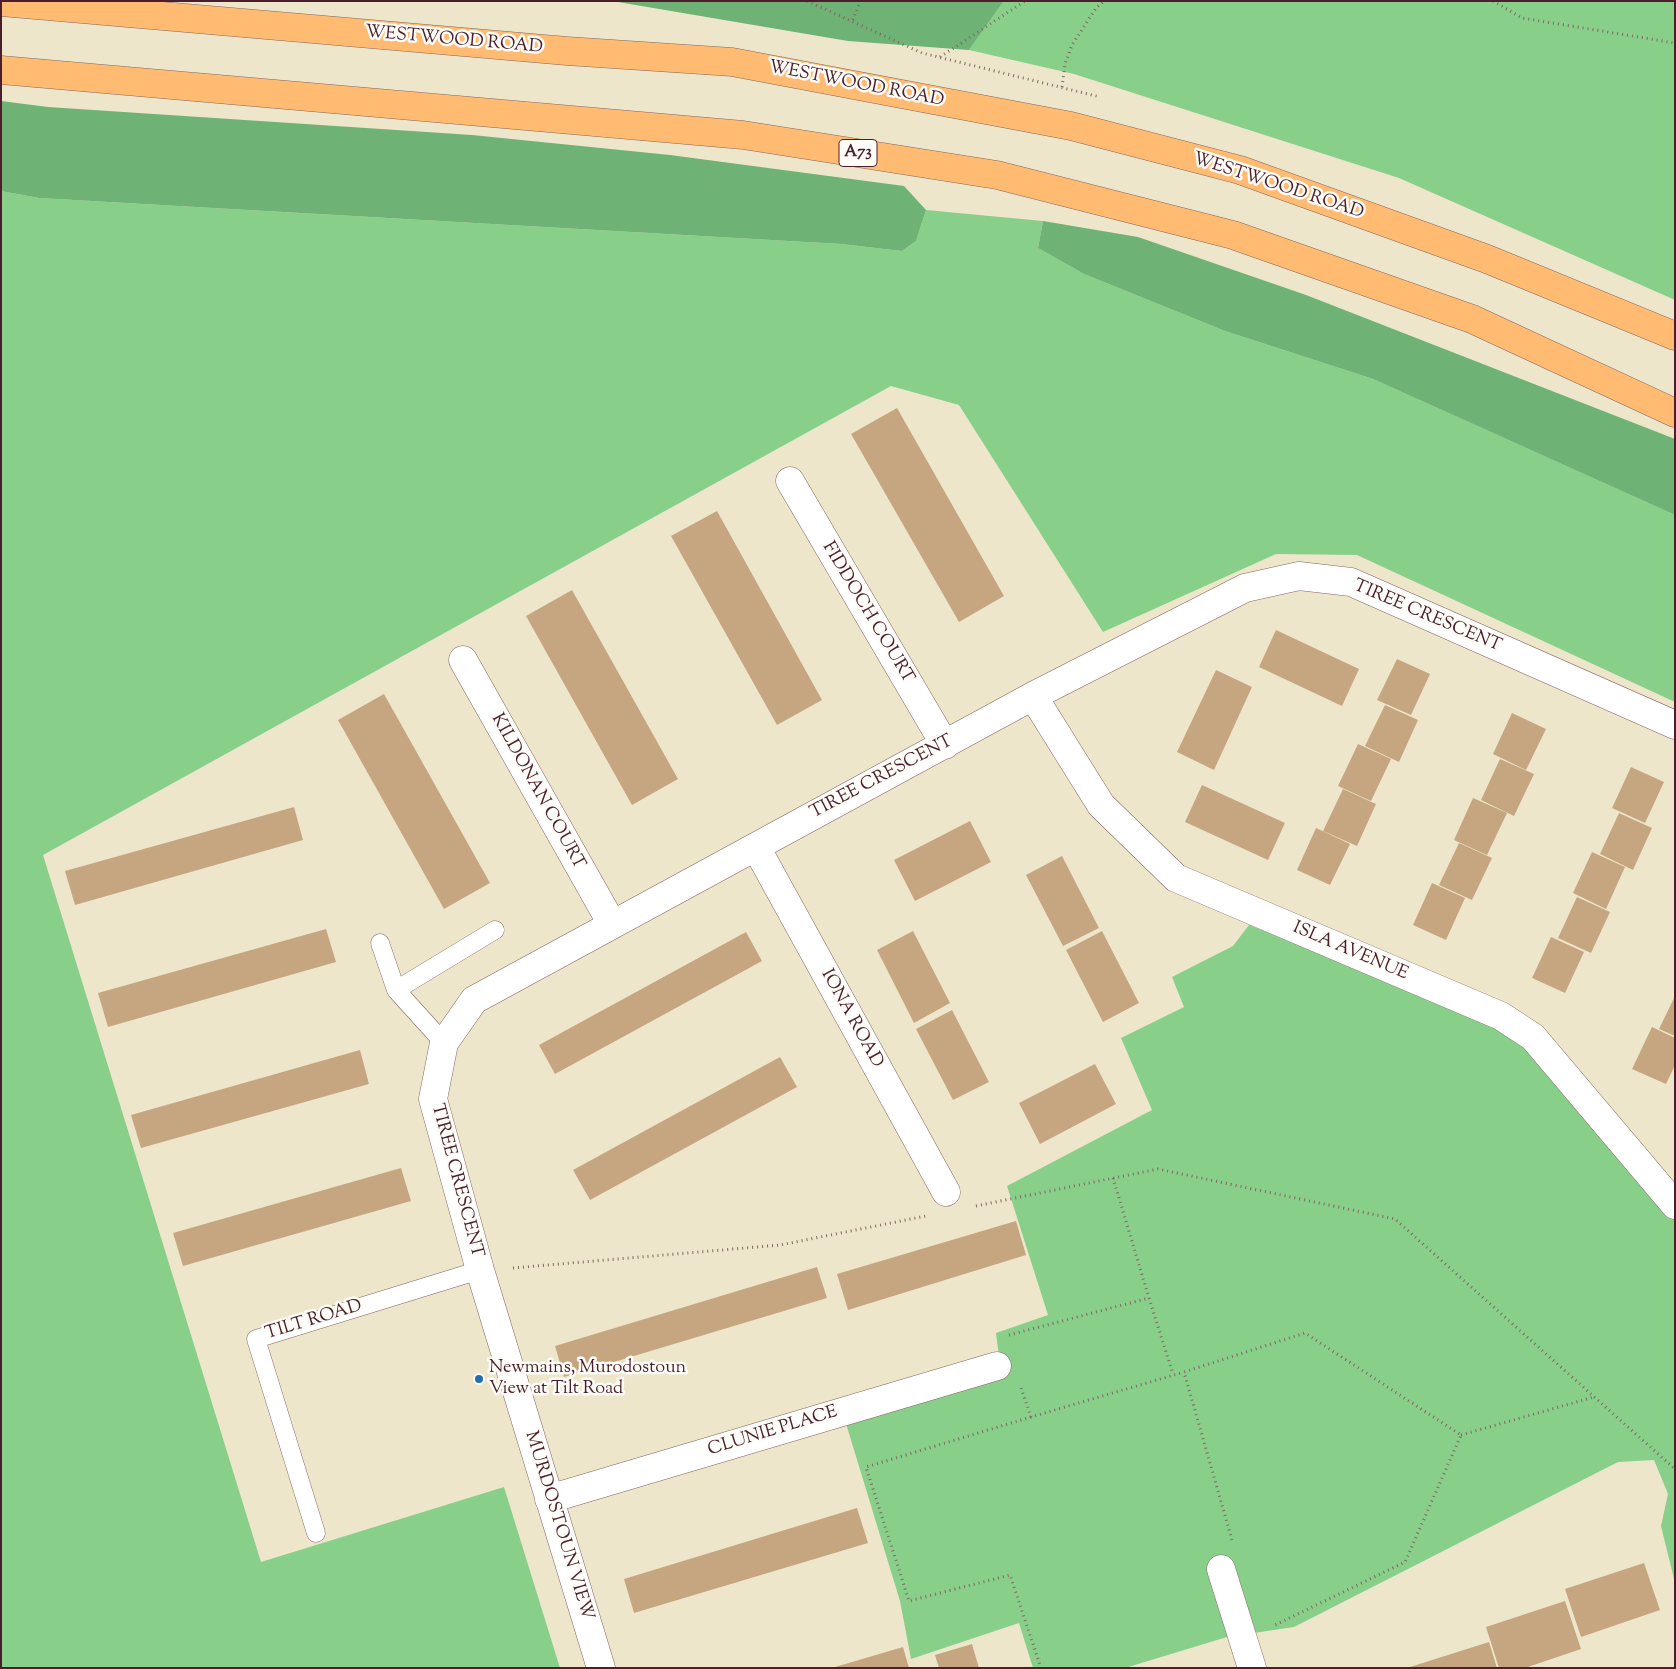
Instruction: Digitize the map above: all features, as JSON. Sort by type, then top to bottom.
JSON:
[{"type":"main road","name":"WESTWOOD ROAD","points":[[1,2],[567,51],[732,62],[1071,126],[1240,170],[1488,259],[1675,336]]},
{"type":"main road","name":"A73","points":[[1,70],[743,135],[998,175],[1232,235],[1472,319],[1675,413]]},
{"type":"street","name":"FIDDOCH COURT","points":[[790,481],[945,745]]},
{"type":"street","name":"TIREE CRESCENT","points":[[516,1384],[480,1270],[433,1099],[444,1043],[474,1000],[1034,696],[1245,588],[1299,576],[1350,582],[1675,725]]},
{"type":"street","name":"KILDONAN COURT","points":[[463,660],[612,924]]},
{"type":"street","name":"ISLA AVENUE","points":[[1034,696],[1101,805],[1176,878],[1501,1016],[1533,1037],[1675,1206]]},
{"type":"street","name":"IONA ROAD","points":[[756,847],[941,1203]]},
{"type":"street","name":"CLUNIE PLACE","points":[[549,1499],[1004,1363]]},
{"type":"street","name":"MURDOSTOUN VIEW","points":[[516,1384],[601,1668]]},
{"type":"street","points":[[1221,1569],[1252,1668]]},
{"type":"lane","points":[[396,990],[495,930]]},
{"type":"lane","points":[[380,943],[396,990],[444,1043]]},
{"type":"lane","name":"TILT ROAD","points":[[316,1533],[256,1339],[480,1270]]},
{"type":"path","points":[[807,1],[853,20],[922,54],[1062,87],[1065,64],[1072,45],[1096,8],[1104,1]]},
{"type":"path","points":[[853,20],[860,1]]},
{"type":"path","points":[[940,57],[1025,1]]},
{"type":"path","points":[[1493,1],[1522,18],[1675,43]]},
{"type":"path","points":[[974,1206],[1158,1169],[1395,1219],[1675,1469]]},
{"type":"path","points":[[1113,1178],[1173,1374]]},
{"type":"path","points":[[480,1270],[780,1245],[941,1203]]},
{"type":"path","points":[[1031,1417],[1004,1363],[1006,1336],[1149,1298]]},
{"type":"path","points":[[1041,1668],[1010,1575],[909,1601],[866,1467],[1184,1372],[1305,1333],[1461,1435],[1594,1398]]},
{"type":"path","points":[[1184,1372],[1238,1562],[1221,1569]]},
{"type":"path","points":[[1240,1631],[1274,1626],[1405,1562],[1461,1435]]},
{"type":"green space","points":[[612,1],[1004,1],[969,50],[848,41]]},
{"type":"green space","points":[[1004,1],[1675,1],[1675,300],[1399,178],[1074,74],[969,50]]},
{"type":"green space","points":[[1,101],[48,107],[472,135],[670,155],[904,186],[926,210],[916,241],[902,251],[841,244],[39,198],[1,191]]},
{"type":"green space","points":[[1,191],[39,198],[841,244],[902,251],[916,241],[926,210],[1043,221],[1038,248],[1084,274],[1225,331],[1373,379],[1675,515],[1675,702],[1357,555],[1276,554],[1103,632],[959,405],[891,386],[43,855],[261,1562],[504,1487],[560,1668],[1,1668]]},
{"type":"green space","points":[[1043,221],[1138,237],[1306,295],[1675,439],[1675,515],[1373,379],[1225,331],[1084,274],[1038,248]]},
{"type":"green space","points":[[1249,925],[1499,1024],[1529,1044],[1675,1218],[1675,1583],[1661,1526],[1668,1494],[1654,1460],[1618,1462],[1294,1627],[1227,1637],[1125,1668],[1033,1668],[1019,1623],[911,1659],[900,1601],[844,1417],[1001,1372],[996,1333],[1048,1315],[1007,1186],[1152,1110],[1121,1038],[1184,1007],[1172,977],[1233,946]]},
{"type":"building","points":[[897,408],[1004,596],[959,622],[851,434]]},
{"type":"building","points":[[717,511],[822,700],[777,725],[671,536]]},
{"type":"building","points":[[572,590],[678,779],[632,805],[526,616]]},
{"type":"building","points":[[1276,630],[1359,669],[1342,706],[1259,667]]},
{"type":"building","points":[[1397,659],[1430,674],[1411,715],[1377,700]]},
{"type":"building","points":[[1216,670],[1252,687],[1214,770],[1177,752]]},
{"type":"building","points":[[384,694],[490,883],[444,909],[338,720]]},
{"type":"building","points":[[1385,705],[1418,720],[1399,762],[1365,746]]},
{"type":"building","points":[[1512,713],[1546,729],[1526,770],[1493,754]]},
{"type":"building","points":[[1358,744],[1391,759],[1371,801],[1338,786]]},
{"type":"building","points":[[1500,759],[1534,774],[1514,816],[1481,800]]},
{"type":"building","points":[[1631,767],[1664,782],[1645,823],[1612,808]]},
{"type":"building","points":[[1202,785],[1285,823],[1268,860],[1185,822]]},
{"type":"building","points":[[1343,789],[1376,804],[1357,846],[1323,831]]},
{"type":"building","points":[[1473,798],[1507,813],[1487,855],[1454,840]]},
{"type":"building","points":[[294,807],[303,840],[75,905],[65,871]]},
{"type":"building","points":[[1619,813],[1652,828],[1633,870],[1600,854]]},
{"type":"building","points":[[970,821],[991,862],[915,901],[894,860]]},
{"type":"building","points":[[1316,828],[1350,844],[1330,885],[1297,870]]},
{"type":"building","points":[[1459,843],[1492,858],[1472,900],[1439,885]]},
{"type":"building","points":[[1592,852],[1625,867],[1606,909],[1573,893]]},
{"type":"building","points":[[1062,856],[1099,928],[1063,946],[1026,875]]},
{"type":"building","points":[[1432,883],[1465,898],[1446,940],[1413,925]]},
{"type":"building","points":[[1577,897],[1610,912],[1591,953],[1558,938]]},
{"type":"building","points":[[326,929],[336,962],[108,1027],[98,993]]},
{"type":"building","points":[[913,931],[950,1003],[914,1023],[877,950]]},
{"type":"building","points":[[1102,931],[1139,1003],[1103,1022],[1066,950]]},
{"type":"building","points":[[746,932],[762,961],[555,1074],[539,1045]]},
{"type":"building","points":[[1551,937],[1584,952],[1565,993],[1532,978]]},
{"type":"building","points":[[1675,996],[1675,1036],[1659,1029]]},
{"type":"building","points":[[952,1010],[989,1082],[953,1100],[916,1029]]},
{"type":"building","points":[[1652,1027],[1675,1038],[1675,1065],[1666,1084],[1632,1069]]},
{"type":"building","points":[[360,1050],[369,1084],[141,1148],[131,1115]]},
{"type":"building","points":[[780,1057],[797,1087],[590,1200],[573,1170]]},
{"type":"building","points":[[1095,1064],[1116,1104],[1040,1144],[1019,1103]]},
{"type":"building","points":[[401,1168],[411,1201],[183,1266],[173,1233]]},
{"type":"building","points":[[1016,1221],[1026,1255],[848,1310],[837,1274]]},
{"type":"building","points":[[817,1267],[827,1298],[564,1377],[555,1346]]},
{"type":"building","points":[[857,1508],[868,1543],[634,1613],[624,1579]]},
{"type":"building","points":[[1644,1563],[1660,1610],[1581,1637],[1565,1589]]},
{"type":"building","points":[[1565,1601],[1581,1649],[1525,1668],[1499,1668],[1486,1627]]},
{"type":"building","points":[[1489,1642],[1497,1668],[1410,1668],[1410,1667]]},
{"type":"building","points":[[972,1644],[979,1668],[939,1668],[935,1655]]},
{"type":"building","points":[[903,1647],[909,1668],[835,1668],[835,1667]]},
{"type":"place","name":"Newmains, Murodostoun View at Tilt Road","points":[[479,1379]]}]
